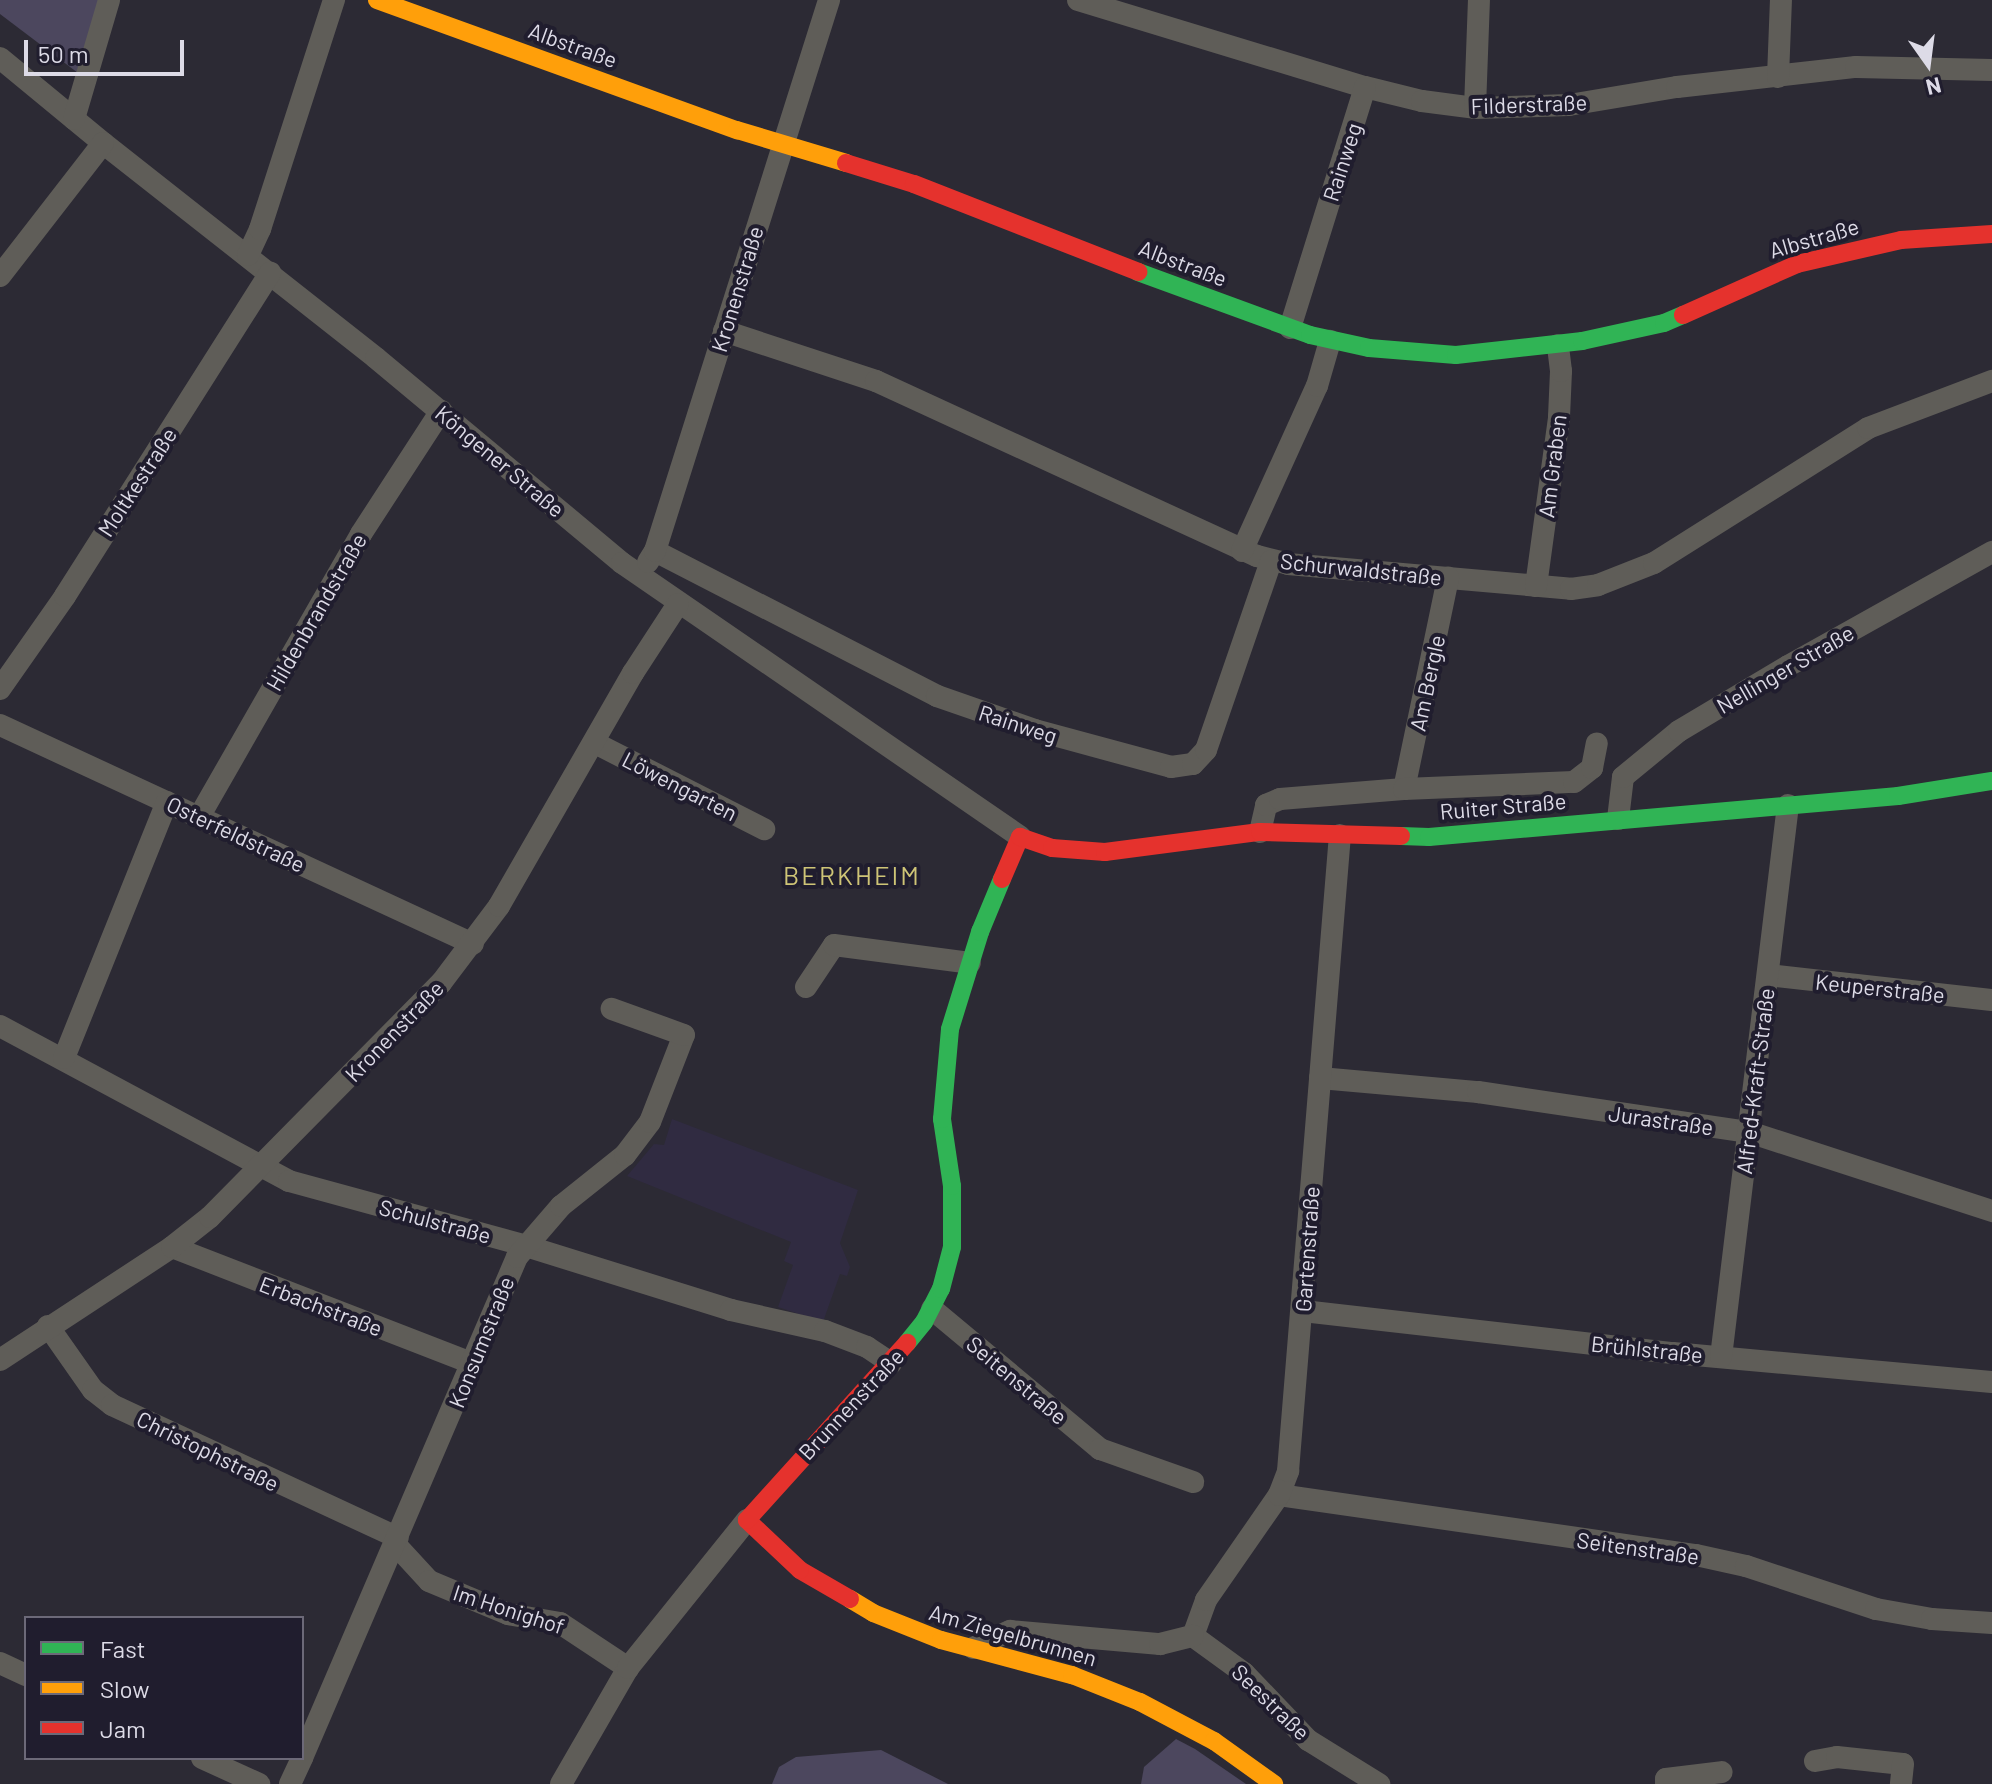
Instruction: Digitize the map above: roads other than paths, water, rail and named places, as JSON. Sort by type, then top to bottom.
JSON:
[{"type":"street","points":[[74,119],[109,0]]},
{"type":"street","points":[[248,255],[295,127],[334,0]]},
{"type":"street","name":"Albstraße","points":[[377,0],[737,130],[783,141],[914,184],[1330,341],[1442,355],[1558,345],[1664,323],[1797,264],[1901,240],[1992,234]]},
{"type":"street","name":"Kronenstraße","points":[[639,576],[655,551],[829,0]]},
{"type":"street","name":"Filderstraße","points":[[1078,0],[1365,87],[1422,101],[1475,108],[1569,105],[1677,87],[1856,67],[1992,70]]},
{"type":"street","points":[[1475,108],[1479,0]]},
{"type":"street","points":[[1778,77],[1781,0]]},
{"type":"street","name":"Köngener Straße","points":[[0,58],[441,411],[639,576],[1020,837]]},
{"type":"street","name":"Rainweg","points":[[1290,328],[1365,87]]},
{"type":"street","points":[[0,276],[103,143]]},
{"type":"street","name":"Moltkestraße","points":[[0,689],[65,596],[270,273]]},
{"type":"street","name":"Schurwaldstraße","points":[[724,331],[876,381],[1242,551],[1271,561],[1584,588],[1629,574],[1682,547],[1868,428],[1992,381]]},
{"type":"street","points":[[1242,551],[1317,386],[1330,341]]},
{"type":"street","name":"Am Graben","points":[[1536,586],[1559,417],[1561,371],[1558,345]]},
{"type":"street","name":"Hildenbrandstraße","points":[[199,817],[361,534],[441,411]]},
{"type":"street","name":"Rainweg","points":[[655,551],[937,696],[1035,730],[1171,767],[1193,764],[1206,750],[1271,561]]},
{"type":"street","name":"Nellinger Straße","points":[[1618,819],[1623,777],[1679,731],[1777,672],[1992,552]]},
{"type":"street","name":"Am Bergle","points":[[1404,789],[1448,578]]},
{"type":"street","name":"Kronenstraße","points":[[0,1360],[172,1247],[210,1217],[420,1005],[473,944],[528,860],[633,673],[678,604]]},
{"type":"street","name":"Osterfeldstraße","points":[[0,725],[473,944]]},
{"type":"street","name":"Löwengarten","points":[[595,743],[764,829]]},
{"type":"street","points":[[1260,832],[1264,809],[1274,800],[1404,789],[1574,782],[1592,768],[1597,743]]},
{"type":"street","name":"Ruiter Straße","points":[[1020,837],[1052,848],[1105,852],[1260,832],[1458,835],[1922,793],[1992,781]]},
{"type":"street","points":[[64,1058],[167,802]]},
{"type":"street","name":"Alfred-Kraft-Straße","points":[[1721,1357],[1788,805]]},
{"type":"street","name":"Gartenstraße","points":[[1193,1636],[1206,1600],[1279,1495],[1290,1455],[1340,835]]},
{"type":"street","name":"Brunnenstraße","points":[[561,1784],[628,1668],[747,1520],[891,1363],[932,1309],[946,1274],[952,1247],[952,1186],[942,1119],[953,1017],[970,963],[1020,837]]},
{"type":"street","points":[[806,987],[834,945],[970,963]]},
{"type":"street","name":"Keuperstraße","points":[[1768,975],[1992,1000]]},
{"type":"street","name":"Konsumstraße","points":[[304,1753],[512,1267],[561,1206],[625,1155],[643,1134],[684,1035],[612,1009]]},
{"type":"street","name":"Schulstraße","points":[[0,1026],[289,1181],[526,1246],[731,1310],[825,1331],[867,1347],[891,1363]]},
{"type":"street","name":"Jurastraße","points":[[1320,1078],[1488,1093],[1749,1132],[1992,1211]]},
{"type":"street","name":"Erbachstraße","points":[[172,1247],[471,1363]]},
{"type":"street","name":"Seitenstraße","points":[[932,1309],[1100,1449],[1193,1482]]},
{"type":"street","name":"Brühlstraße","points":[[1303,1311],[1721,1357],[1992,1382]]},
{"type":"street","name":"Christophstraße","points":[[48,1326],[102,1398],[396,1541]]},
{"type":"street","name":"Seitenstraße","points":[[1279,1495],[1696,1555],[1746,1566],[1876,1609],[1932,1619],[1992,1623]]},
{"type":"street","name":"Am Ziegelbrunnen","points":[[747,1520],[782,1556],[840,1595],[902,1626],[1072,1675],[1140,1702],[1214,1741],[1274,1784]]},
{"type":"street","name":"Im Honighof","points":[[396,1541],[429,1581],[508,1614],[560,1623],[628,1668]]},
{"type":"street","points":[[973,1648],[1010,1631],[1160,1644],[1193,1636]]},
{"type":"street","name":"Seestraße","points":[[1193,1636],[1244,1673],[1308,1740],[1379,1784]]},
{"type":"street","points":[[0,1663],[24,1674]]},
{"type":"street","points":[[1815,1761],[1837,1757],[1903,1764],[1901,1784]]},
{"type":"street","points":[[206,1760],[259,1784]]},
{"type":"street","name":"Konsumstraße","points":[[290,1784],[301,1760]]},
{"type":"street","points":[[1666,1784],[1666,1779],[1722,1772]]},
{"type":"district","name":"BERKHEIM","points":[[852,875]]}]
